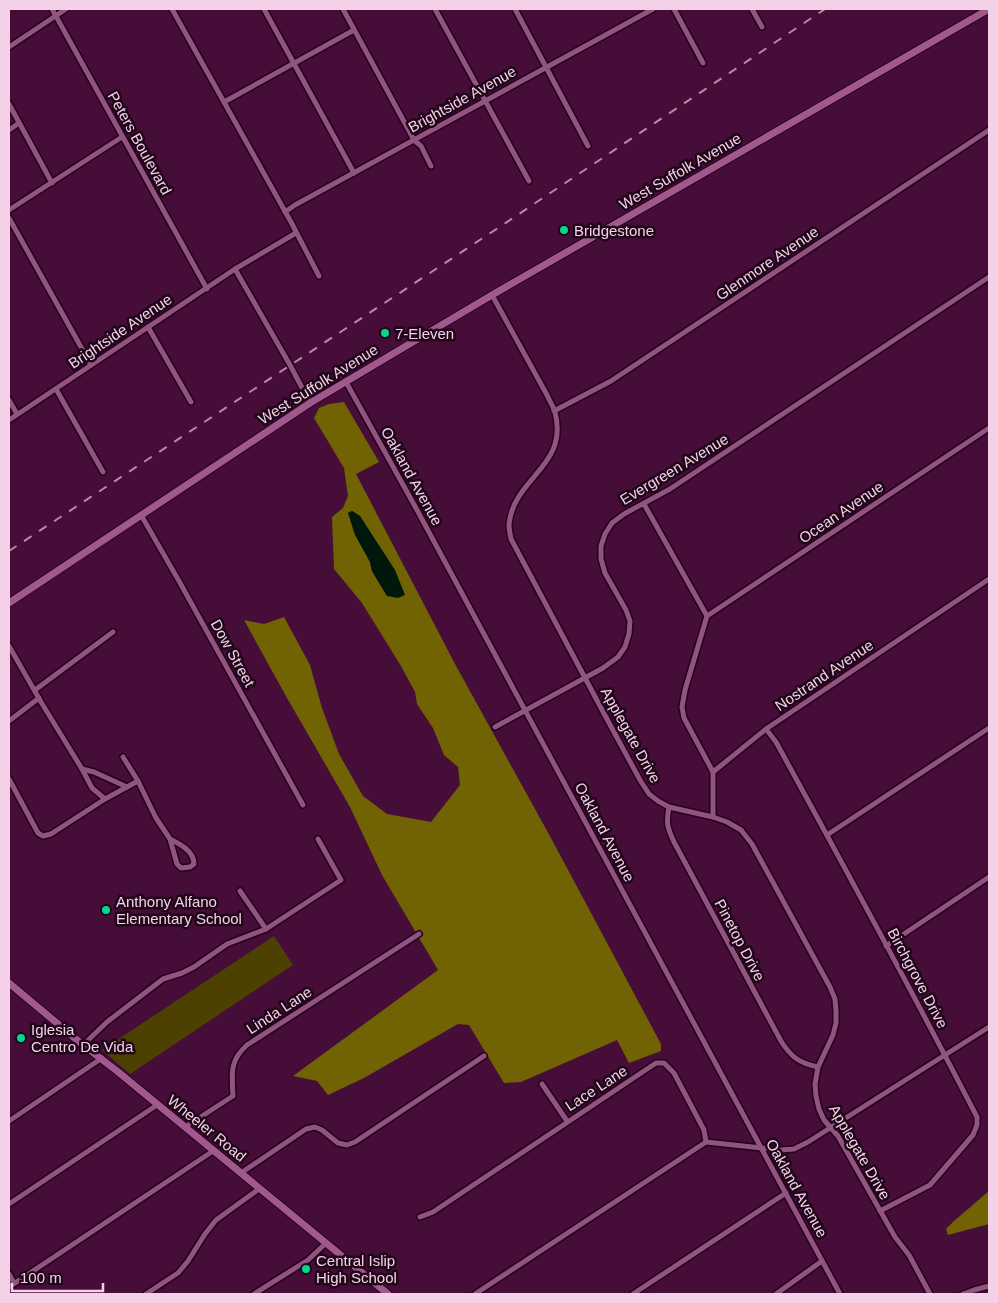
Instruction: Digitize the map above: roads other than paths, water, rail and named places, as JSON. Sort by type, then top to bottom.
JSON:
[{"type":"main road","name":"West Suffolk Avenue","points":[[9,603],[310,403],[492,295],[989,9]]},
{"type":"main road","name":"Wheeler Road","points":[[9,984],[83,1045],[102,1058],[388,1294]]},
{"type":"street","name":"Peters Boulevard","points":[[52,9],[207,289]]},
{"type":"street","points":[[9,47],[66,9]]},
{"type":"street","points":[[172,9],[319,276]]},
{"type":"street","points":[[264,9],[354,173]]},
{"type":"street","points":[[342,9],[414,140],[421,146],[431,166]]},
{"type":"street","points":[[435,9],[529,182]]},
{"type":"street","points":[[515,9],[588,146]]},
{"type":"street","name":"Brightside Avenue","points":[[285,212],[653,9]]},
{"type":"street","points":[[674,9],[703,62]]},
{"type":"street","points":[[752,9],[762,27]]},
{"type":"street","points":[[224,102],[354,30]]},
{"type":"street","points":[[9,104],[52,183]]},
{"type":"street","points":[[9,130],[19,123]]},
{"type":"street","name":"Glenmore Avenue","points":[[554,411],[611,381],[989,130]]},
{"type":"street","points":[[9,210],[122,136]]},
{"type":"street","points":[[9,218],[91,365]]},
{"type":"street","name":"Brightside Avenue","points":[[9,420],[235,269],[296,233]]},
{"type":"street","points":[[235,269],[310,403]]},
{"type":"street","name":"Evergreen Avenue","points":[[495,727],[603,668],[618,657],[625,647],[630,621],[601,560],[600,546],[612,523],[624,514],[670,489],[735,447],[989,277]]},
{"type":"street","name":"Applegate Drive","points":[[492,295],[554,411],[557,428],[556,443],[550,459],[521,493],[513,507],[509,524],[511,539],[649,794],[669,807],[727,822],[741,830],[752,844],[830,987],[836,1004],[836,1023],[833,1035],[818,1067],[816,1096],[819,1110],[824,1120],[838,1136],[895,1237],[909,1255],[930,1294]]},
{"type":"street","points":[[148,327],[190,402]]},
{"type":"street","name":"Oakland Avenue","points":[[346,382],[840,1294]]},
{"type":"street","points":[[56,389],[103,472]]},
{"type":"street","points":[[9,400],[17,414]]},
{"type":"street","name":"Ocean Avenue","points":[[706,616],[989,428]]},
{"type":"street","points":[[644,504],[706,616],[682,707],[684,718],[712,772],[713,817]]},
{"type":"street","name":"Dow Street","points":[[141,515],[303,805]]},
{"type":"street","name":"Nostrand Avenue","points":[[712,772],[766,729],[989,579]]},
{"type":"street","points":[[35,690],[113,632]]},
{"type":"street","points":[[9,646],[92,788],[105,799]]},
{"type":"street","points":[[9,720],[39,698]]},
{"type":"street","points":[[827,835],[989,728]]},
{"type":"street","name":"Birchgrove Drive","points":[[766,729],[776,742],[827,835],[977,1117],[977,1125],[973,1136],[930,1185],[880,1211]]},
{"type":"street","points":[[123,757],[138,781],[156,818],[170,839],[177,864],[181,868],[190,867],[194,864],[192,856],[182,845],[170,839]]},
{"type":"street","points":[[82,769],[94,772],[127,787]]},
{"type":"street","points":[[9,779],[38,833],[43,836],[51,834],[105,799],[138,781]]},
{"type":"street","name":"Pinetop Drive","points":[[669,807],[667,829],[781,1041],[788,1053],[797,1060],[818,1067]]},
{"type":"street","points":[[83,1045],[119,1012],[163,979],[194,967],[227,944],[266,929],[341,880],[318,839]]},
{"type":"street","points":[[886,946],[989,877]]},
{"type":"street","points":[[240,890],[266,929]]},
{"type":"street","name":"Linda Lane","points":[[185,1127],[233,1096],[232,1074],[234,1062],[239,1052],[260,1036],[418,934]]},
{"type":"street","points":[[475,1294],[706,1142],[781,1150],[794,1149],[831,1128],[989,1027]]},
{"type":"street","points":[[241,1173],[306,1129],[315,1127],[322,1130],[338,1143],[348,1145],[355,1142],[484,1056]]},
{"type":"street","points":[[9,1121],[102,1058]]},
{"type":"street","name":"Lace Lane","points":[[420,1217],[433,1212],[656,1063],[664,1062],[674,1073],[704,1130],[706,1142]]},
{"type":"street","points":[[542,1084],[567,1121]]},
{"type":"street","points":[[9,1204],[158,1105]]},
{"type":"street","points":[[9,1287],[214,1150]]},
{"type":"street","points":[[146,1294],[178,1273],[216,1220],[260,1189]]},
{"type":"street","points":[[633,1294],[786,1193]]},
{"type":"street","points":[[254,1294],[308,1260],[326,1243]]},
{"type":"street","points":[[776,1294],[822,1261]]},
{"type":"street","points":[[9,1274],[14,1283]]},
{"type":"street","points":[[963,1294],[989,1286]]},
{"type":"railway","points":[[9,551],[498,228],[825,9]]},
{"type":"place","name":"Bridgestone","points":[[564,230]]},
{"type":"place","name":"7-Eleven","points":[[385,333]]},
{"type":"place","name":"Anthony Alfano Elementary School","points":[[106,910]]},
{"type":"place","name":"Iglesia Centro De Vida","points":[[21,1038]]},
{"type":"place","name":"Central Islip High School","points":[[306,1269]]}]
